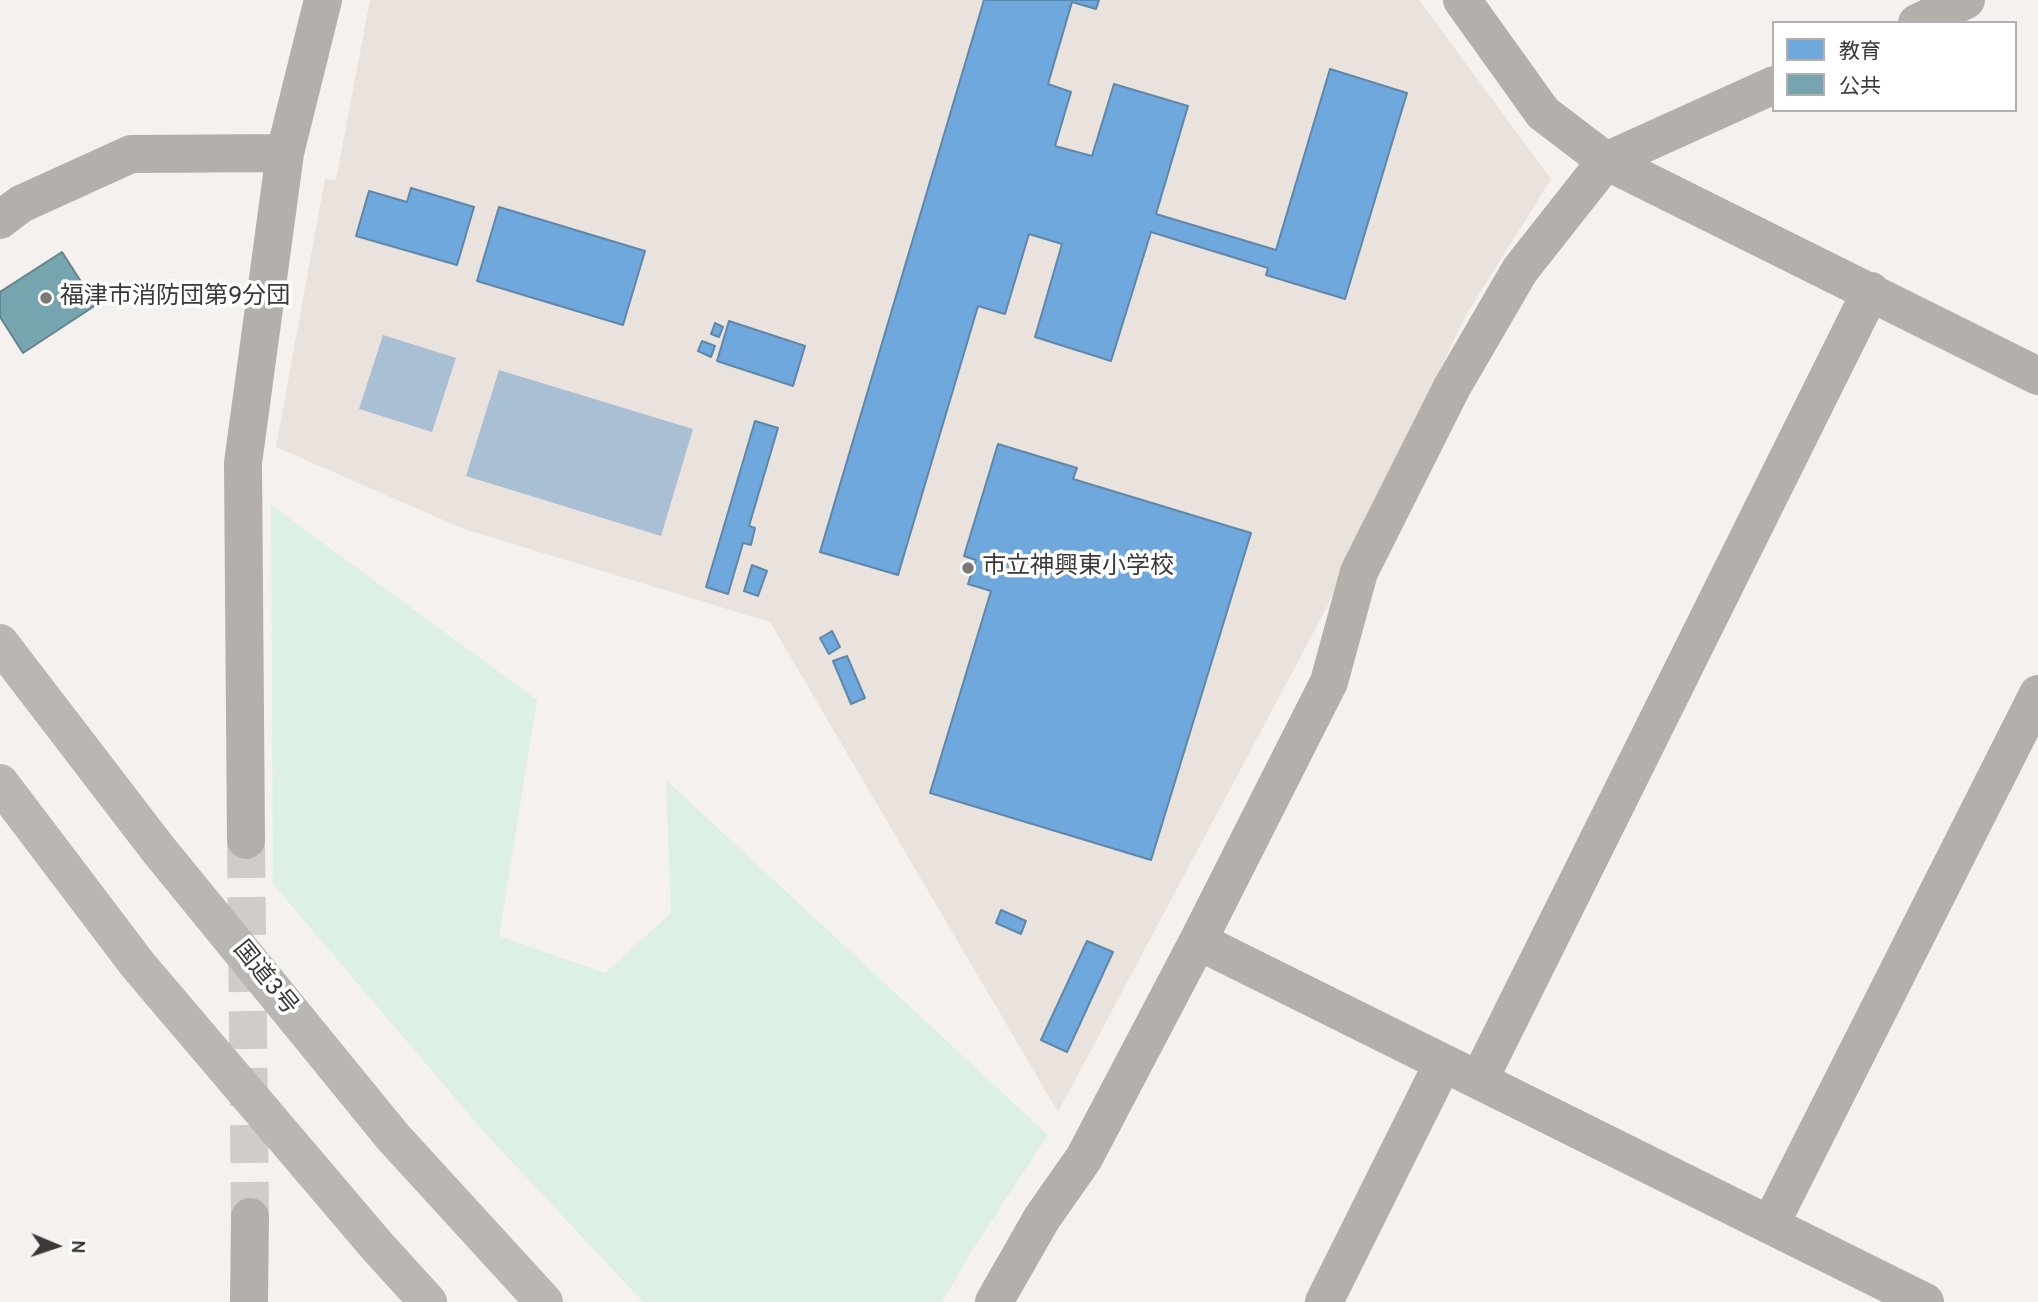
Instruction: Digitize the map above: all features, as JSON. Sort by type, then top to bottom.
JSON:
[{"type":"highway","name":"国道3号","points":[[0,643],[158,849],[393,1137],[544,1302]]},
{"type":"highway","points":[[0,783],[138,965],[377,1246],[428,1302]]},
{"type":"street","points":[[246,840],[243,463],[285,153],[323,0]]},
{"type":"street","points":[[1462,0],[1543,113],[1606,161],[2038,376]]},
{"type":"street","points":[[1921,21],[1966,0]]},
{"type":"street","points":[[994,1302],[1042,1217],[1083,1158],[1198,941],[1329,682],[1359,572],[1452,387],[1520,271],[1606,161],[1772,86]]},
{"type":"street","points":[[0,220],[21,204],[131,154],[285,153]]},
{"type":"street","points":[[1479,1080],[1871,291]]},
{"type":"street","points":[[1770,1225],[2038,694]]},
{"type":"street","points":[[1198,941],[1925,1302]]},
{"type":"street","points":[[1324,1302],[1443,1063]]},
{"type":"street","points":[[249,1302],[250,1217]]},
{"type":"shaded area","name":"市立神興東小学校","points":[[370,0],[1419,0],[1551,179],[1466,315],[1327,607],[1058,1112],[770,622],[464,529],[276,447],[325,179],[336,180]]},
{"type":"green space","points":[[271,505],[537,700],[499,936],[605,973],[671,913],[666,780],[1048,1135],[969,1255],[942,1302],[643,1302],[484,1132],[273,884]]},
{"type":"water","points":[[383,335],[456,358],[432,432],[359,409]]},
{"type":"water","points":[[499,370],[693,429],[661,536],[466,476]]},
{"type":"building: 教育","points":[[984,0],[1099,0],[1096,9],[1072,2],[1048,84],[1071,92],[1055,146],[1092,156],[1114,84],[1188,106],[1156,214],[1276,250],[1330,69],[1407,93],[1345,299],[1266,275],[1268,268],[1151,232],[1111,361],[1035,337],[1062,244],[1029,234],[1005,314],[978,306],[898,575],[820,552]]},
{"type":"building: 教育","points":[[411,188],[474,207],[457,265],[356,236],[369,191],[407,202]]},
{"type":"building: 教育","points":[[499,207],[645,251],[623,325],[477,281]]},
{"type":"building: 教育","points":[[729,321],[805,346],[793,386],[717,361]]},
{"type":"building: 教育","points":[[715,323],[723,327],[719,337],[711,334]]},
{"type":"building: 教育","points":[[702,341],[715,346],[711,357],[698,351]]},
{"type":"building: 教育","points":[[755,421],[778,428],[749,526],[755,528],[751,545],[743,543],[728,594],[706,587]]},
{"type":"building: 教育","points":[[998,444],[1077,468],[1073,479],[1251,533],[1151,860],[930,793],[991,591],[968,584],[976,560],[964,556]]},
{"type":"building: 教育","points":[[752,565],[767,571],[758,596],[744,591]]},
{"type":"building: 教育","points":[[832,631],[840,647],[829,654],[820,638]]},
{"type":"building: 教育","points":[[847,656],[865,698],[851,704],[833,661]]},
{"type":"building: 教育","points":[[1001,910],[1026,921],[1021,934],[996,923]]},
{"type":"building: 教育","points":[[1087,941],[1113,952],[1067,1052],[1041,1040]]},
{"type":"building: 公共","name":"福津市消防団第9分団","points":[[62,252],[96,305],[23,353],[0,317],[0,292]]},
{"type":"tunnel","points":[[246,840],[250,1217]]},
{"type":"place","name":"福津市消防団第9分団","points":[[46,298]]},
{"type":"place","name":"市立神興東小学校","points":[[968,568]]}]
